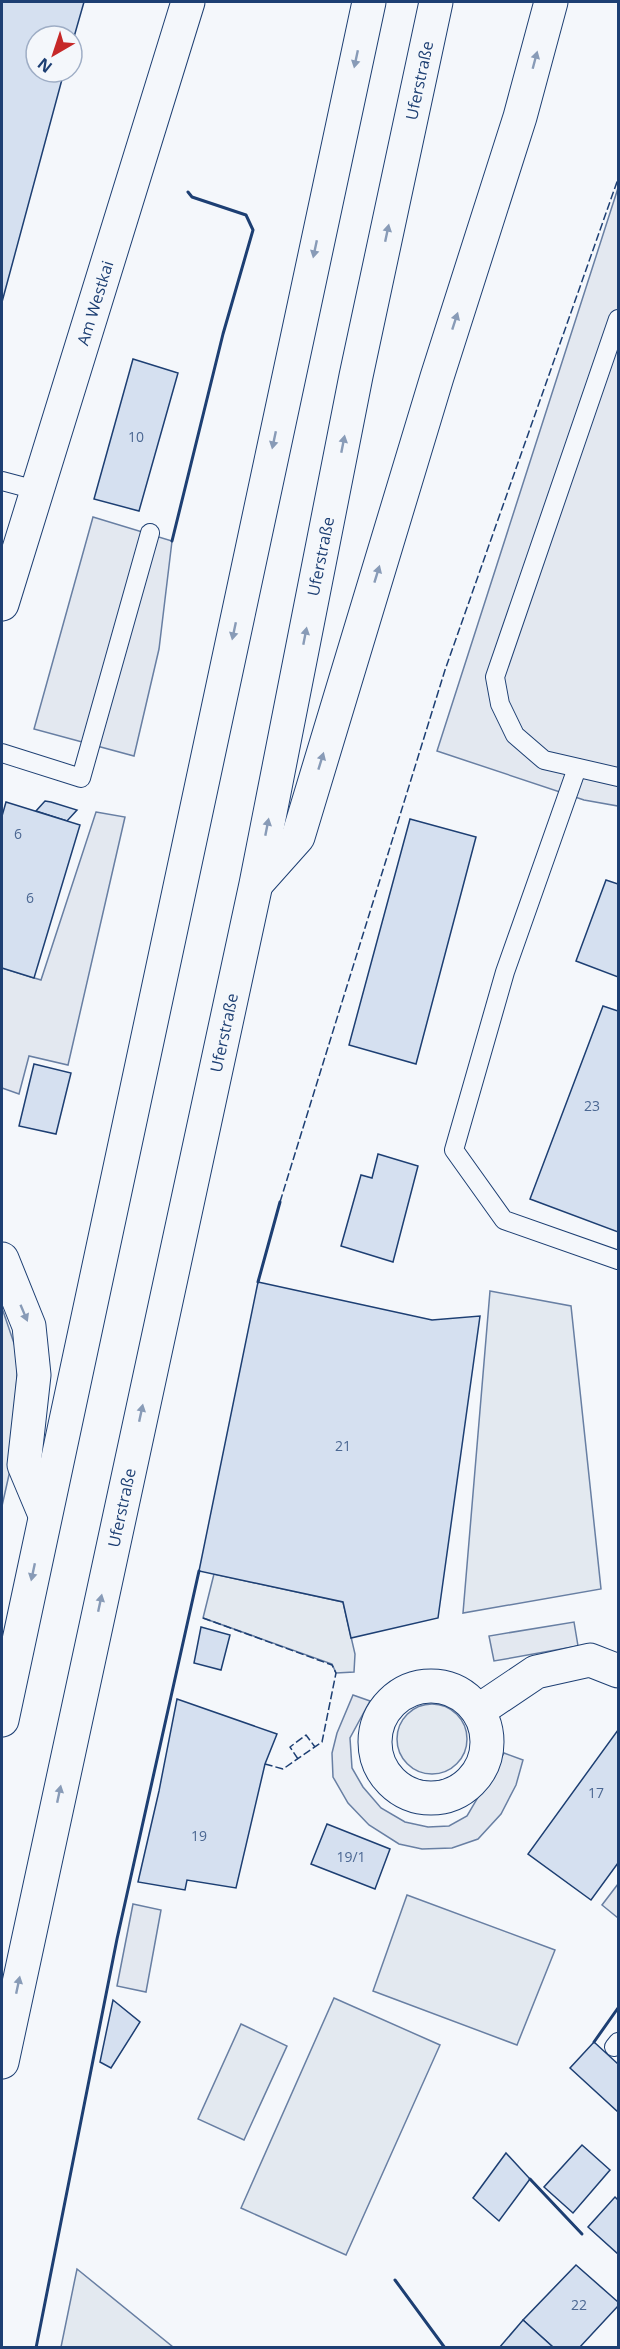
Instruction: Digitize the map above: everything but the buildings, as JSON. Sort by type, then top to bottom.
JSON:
[{"type":"main road","name":"Am Westkai","points":[[2,604],[188,2]]},
{"type":"main road","points":[[2,1720],[369,2]]},
{"type":"main road","name":"Uferstraße","points":[[2,2062],[256,884],[356,376],[436,2]]},
{"type":"main road","points":[[256,884],[298,837],[430,399],[520,117],[550,2]]},
{"type":"main road","points":[[2,1259],[29,1326],[33,1375],[24,1465],[45,1515]]},
{"type":"main road","points":[[478,1711],[536,1672],[590,1660],[618,1671]]},
{"type":"lane","points":[[618,319],[495,677],[500,704],[515,735],[544,760],[618,777]]},
{"type":"lane","points":[[2,481],[36,490]]},
{"type":"lane","points":[[2,753],[81,778],[150,533]]},
{"type":"lane","points":[[577,768],[505,972],[454,1150],[504,1220],[618,1260]]},
{"type":"shaded area","points":[[618,188],[618,806],[584,800],[437,751]]},
{"type":"shaded area","points":[[93,517],[172,541],[159,649],[134,756],[34,729]]},
{"type":"shaded area","points":[[96,812],[125,817],[68,1065],[29,1056],[19,1094],[2,1088],[2,968],[41,980]]},
{"type":"shaded area","points":[[490,1291],[571,1306],[601,1589],[463,1613]]},
{"type":"shaded area","points":[[2,1308],[18,1355],[13,1457],[2,1506]]},
{"type":"shaded area","points":[[214,1574],[343,1602],[355,1654],[354,1672],[336,1673],[332,1664],[203,1618]]},
{"type":"shaded area","points":[[574,1622],[578,1646],[494,1661],[489,1636]]},
{"type":"shaded area","points":[[353,1695],[370,1701],[350,1738],[352,1768],[363,1787],[381,1808],[405,1822],[428,1827],[449,1826],[467,1816],[504,1753],[523,1760],[516,1785],[501,1814],[478,1839],[452,1848],[422,1849],[399,1844],[369,1825],[348,1803],[333,1777],[332,1753],[337,1733]]},
{"type":"shaded area","points":[[439,1704],[452,1710],[461,1719],[465,1725],[467,1739],[465,1753],[457,1764],[446,1772],[425,1774],[407,1764],[399,1753],[397,1732],[407,1714],[418,1706]]},
{"type":"shaded area","points":[[618,1884],[618,1918],[602,1905]]},
{"type":"shaded area","points":[[407,1895],[555,1950],[517,2045],[373,1991]]},
{"type":"shaded area","points":[[133,1904],[161,1910],[146,1992],[117,1986]]},
{"type":"shaded area","points":[[334,1998],[440,2045],[346,2255],[241,2208]]},
{"type":"shaded area","points":[[241,2024],[287,2046],[244,2140],[198,2119]]},
{"type":"shaded area","points":[[77,2269],[173,2347],[61,2347]]},
{"type":"fence","points":[[280,1202],[445,670],[618,179]]},
{"type":"fence","points":[[203,1618],[332,1665],[336,1673],[322,1742],[283,1769],[265,1764]]},
{"type":"fence","points":[[298,1759],[290,1747],[306,1735],[315,1747]]},
{"type":"wall","points":[[172,541],[223,334],[253,230],[246,215],[192,197],[188,192]]},
{"type":"wall","points":[[258,1282],[280,1202]]},
{"type":"wall","points":[[36,2348],[117,1939],[199,1571]]},
{"type":"wall","points":[[594,2042],[618,2008]]},
{"type":"wall","points":[[530,2179],[582,2234]]},
{"type":"wall","points":[[395,2280],[445,2348]]}]
